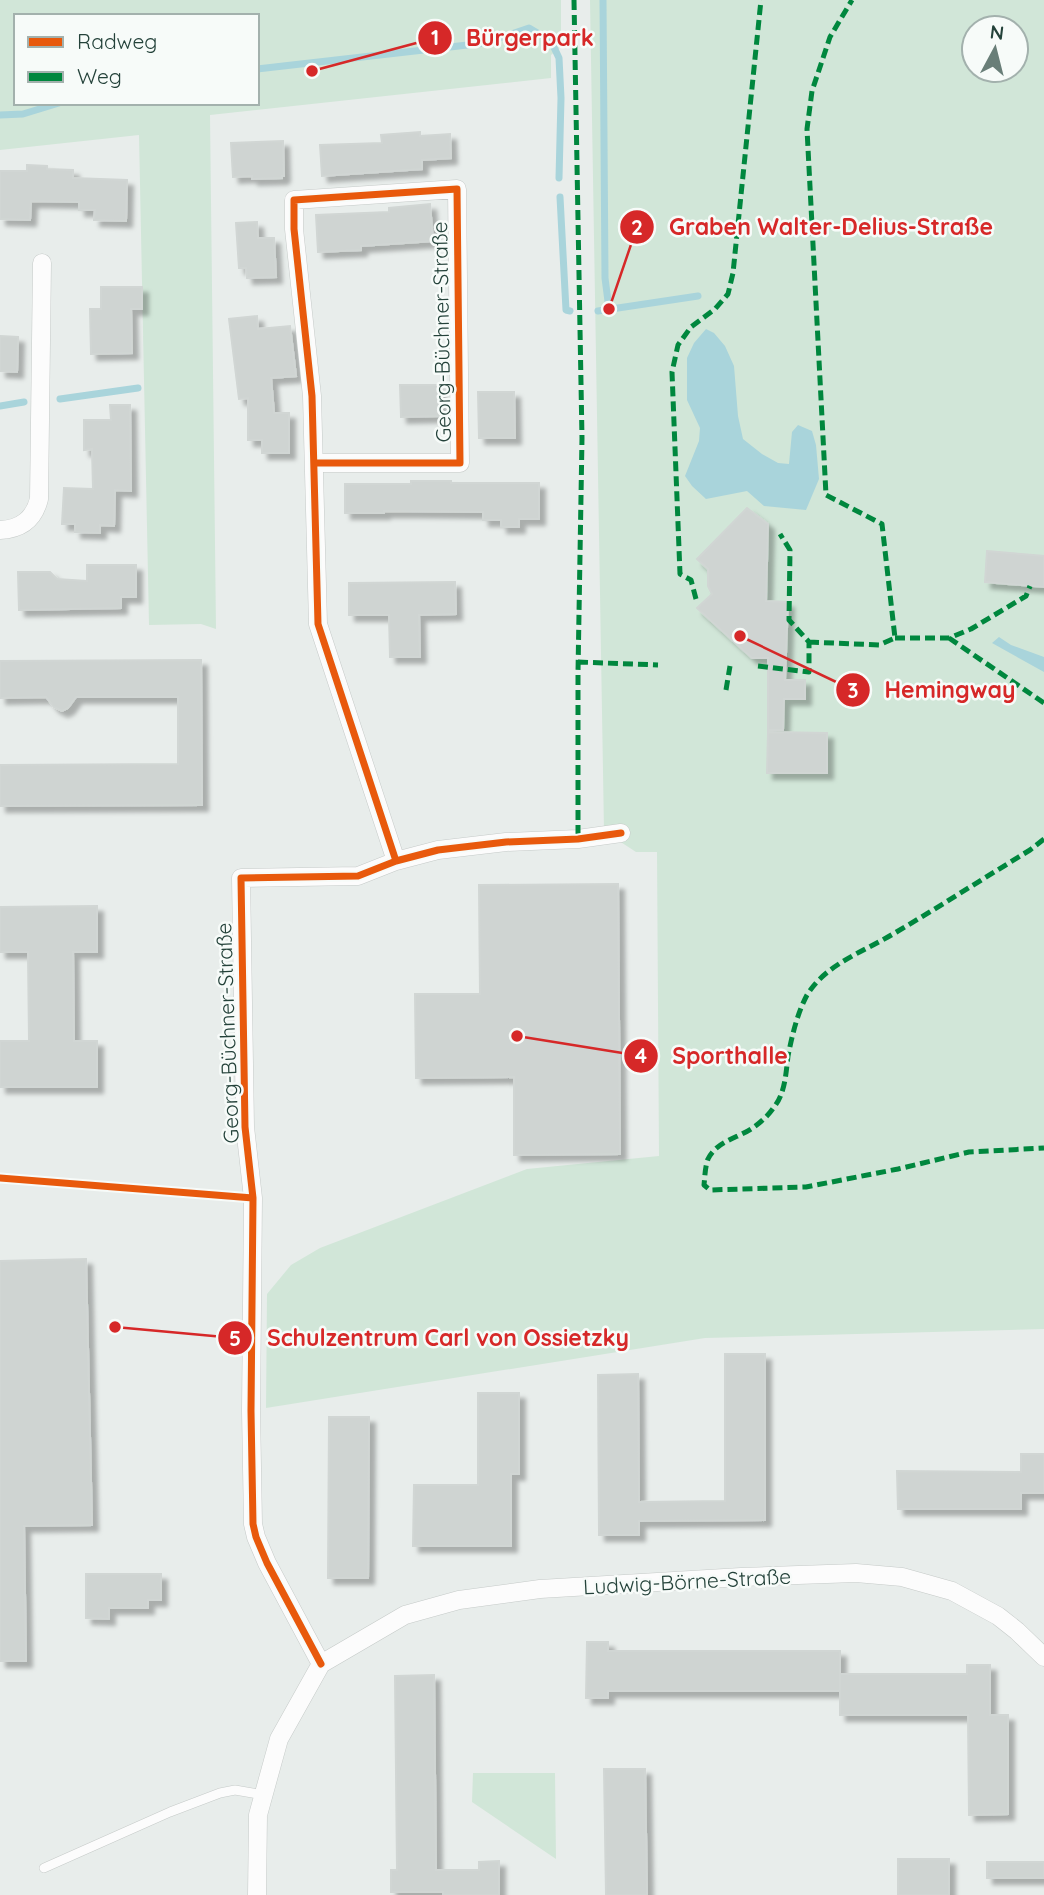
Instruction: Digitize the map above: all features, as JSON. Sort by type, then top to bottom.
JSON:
[{"type":"street","name":"Georg-Büchner-Straße","points":[[315,463],[460,463],[457,189],[294,200],[294,229],[313,396],[318,624],[396,861]]},
{"type":"street","points":[[0,530],[19,527],[25,523],[37,508],[39,499],[43,263]]},
{"type":"street","name":"Georg-Büchner-Straße","points":[[321,1664],[267,1563],[253,1524],[253,1198],[245,1127],[241,878],[358,876],[396,861],[438,850],[621,833]]},
{"type":"street","name":"Ludwig-Börne-Straße","points":[[321,1664],[405,1615],[459,1600],[549,1588],[856,1573],[902,1577],[951,1591],[998,1616],[1017,1630],[1044,1657]]},
{"type":"street","points":[[257,1895],[258,1815],[279,1739],[321,1664]]},
{"type":"lane","points":[[44,1868],[170,1812],[220,1793],[235,1790],[264,1795]]},
{"type":"green space","points":[[0,0],[561,0],[561,47],[551,55],[551,78],[210,115],[216,629],[201,624],[149,625],[139,135],[0,150]]},
{"type":"green space","points":[[590,0],[1044,0],[1044,1329],[705,1338],[266,1408],[267,1294],[291,1265],[320,1248],[527,1169],[659,1156],[657,852],[636,852],[604,831]],"holes":[[[747,508],[768,524],[765,601],[788,603],[786,657],[712,594],[708,583],[712,572],[697,559]]]},
{"type":"green space","points":[[473,1773],[555,1773],[556,1859],[472,1802]]},
{"type":"water","points":[[706,329],[714,333],[725,346],[734,366],[738,416],[743,439],[778,463],[789,464],[792,432],[798,425],[812,431],[819,479],[806,510],[764,506],[747,491],[706,499],[685,476],[699,441],[700,428],[687,400],[687,358],[694,343]]},
{"type":"water","points":[[999,637],[1011,645],[1044,657],[1044,672],[992,643]]},
{"type":"building","points":[[420,132],[420,136],[450,134],[451,158],[422,160],[422,169],[322,176],[320,145],[382,143],[381,135]]},
{"type":"building","points":[[283,141],[282,178],[233,177],[231,143]]},
{"type":"building","points":[[27,165],[73,170],[73,178],[127,180],[126,221],[94,220],[95,210],[79,210],[79,202],[31,201],[30,220],[0,219],[0,171],[27,171]]},
{"type":"building","points":[[430,204],[433,241],[361,246],[361,250],[318,252],[316,215],[389,212],[389,208]]},
{"type":"building","points":[[257,222],[258,238],[274,238],[276,277],[247,278],[246,268],[239,268],[236,223]]},
{"type":"building","points":[[101,287],[142,287],[142,309],[131,309],[132,353],[91,354],[90,309],[101,309]]},
{"type":"building","points":[[257,316],[258,329],[290,326],[296,376],[271,378],[274,413],[289,413],[289,453],[262,453],[262,440],[248,440],[248,398],[239,399],[229,319]]},
{"type":"building","points":[[0,336],[18,337],[17,372],[0,371]]},
{"type":"building","points":[[400,385],[440,385],[440,416],[401,417]]},
{"type":"building","points":[[478,392],[514,392],[515,438],[479,438]]},
{"type":"building","points":[[110,405],[130,405],[131,491],[115,490],[114,526],[100,525],[100,533],[75,532],[75,524],[62,524],[64,488],[93,489],[92,449],[84,450],[84,420],[111,420]]},
{"type":"building","points":[[411,481],[539,483],[539,519],[519,519],[519,527],[501,527],[501,520],[483,520],[483,512],[345,513],[345,484],[411,484]]},
{"type":"building","points":[[747,508],[768,524],[766,601],[788,602],[785,680],[805,680],[805,699],[784,699],[783,730],[768,730],[768,658],[752,658],[697,608],[712,594],[708,586],[708,569],[697,559]]},
{"type":"building","points":[[987,551],[1044,556],[1044,587],[985,582]]},
{"type":"building","points":[[87,565],[136,565],[136,597],[121,597],[121,608],[19,610],[18,572],[50,572],[57,579],[87,581]]},
{"type":"building","points":[[455,582],[456,614],[419,615],[420,657],[390,657],[389,615],[349,615],[349,583]]},
{"type":"building","points":[[201,660],[202,805],[0,806],[0,765],[178,764],[178,697],[76,697],[68,708],[62,711],[54,707],[46,697],[0,698],[0,661]]},
{"type":"building","points":[[768,732],[827,733],[827,773],[767,773]]},
{"type":"building","points":[[618,884],[620,1154],[514,1155],[514,1077],[416,1078],[415,994],[480,994],[479,885]]},
{"type":"building","points":[[97,906],[97,952],[73,952],[74,1041],[97,1041],[97,1087],[0,1087],[0,1041],[29,1041],[28,952],[0,952],[0,907]]},
{"type":"building","points":[[86,1259],[92,1525],[24,1526],[26,1661],[0,1661],[0,1261]]},
{"type":"building","points":[[725,1354],[765,1354],[765,1520],[639,1521],[639,1535],[599,1535],[598,1375],[638,1374],[639,1502],[725,1501]]},
{"type":"building","points":[[478,1393],[519,1393],[519,1474],[511,1474],[511,1546],[413,1546],[414,1485],[478,1485]]},
{"type":"building","points":[[329,1417],[369,1417],[368,1578],[328,1578]]},
{"type":"building","points":[[1021,1454],[1044,1454],[1044,1493],[1021,1493],[1021,1509],[898,1509],[897,1471],[1021,1472]]},
{"type":"building","points":[[86,1574],[161,1574],[161,1600],[148,1600],[148,1608],[109,1608],[109,1619],[86,1618]]},
{"type":"building","points":[[587,1642],[608,1642],[608,1651],[840,1651],[840,1691],[608,1691],[608,1698],[586,1698]]},
{"type":"building","points":[[967,1665],[990,1665],[990,1715],[1008,1715],[1008,1814],[969,1815],[968,1715],[840,1715],[840,1674],[967,1674]]},
{"type":"building","points":[[434,1675],[436,1870],[479,1870],[479,1862],[499,1861],[499,1895],[391,1892],[391,1870],[397,1870],[395,1676]]},
{"type":"building","points":[[604,1769],[645,1769],[647,1895],[606,1895]]},
{"type":"building","points":[[898,1859],[949,1859],[949,1895],[898,1895]]},
{"type":"building","points":[[987,1862],[1044,1862],[1044,1878],[987,1878]]},
{"type":"waterway","points":[[603,0],[605,278],[609,309]]},
{"type":"waterway","points":[[259,69],[485,43],[529,28],[551,41],[559,58],[559,178]]},
{"type":"waterway","points":[[0,115],[23,114],[52,105]]},
{"type":"waterway","points":[[560,197],[566,310],[570,311]]},
{"type":"waterway","points":[[598,311],[698,296]]},
{"type":"waterway","points":[[60,399],[138,388]]},
{"type":"waterway","points":[[0,406],[24,402]]},
{"type":"marked path","points":[[574,0],[582,438],[578,839]]},
{"type":"marked path","points":[[696,599],[691,580],[680,574],[672,372],[678,345],[691,327],[715,309],[728,294],[733,273],[761,0]]},
{"type":"marked path","points":[[809,642],[879,645],[895,638],[882,524],[826,495],[807,129],[812,91],[830,37],[852,0]]},
{"type":"marked path","points":[[758,666],[809,672],[809,642],[789,620],[790,550],[780,534]]},
{"type":"marked path","points":[[895,638],[949,638],[971,629],[1026,596],[1030,586]]},
{"type":"marked path","points":[[949,638],[1044,703]]},
{"type":"marked path","points":[[578,662],[658,665]]},
{"type":"marked path","points":[[726,690],[730,666]]},
{"type":"marked path","points":[[1044,839],[893,934],[846,960],[815,984],[798,1017],[778,1102],[758,1124],[716,1148],[706,1165],[704,1185],[710,1190],[806,1187],[969,1152],[1044,1148]]},
{"type":"cycle path","points":[[315,463],[460,463],[457,189],[294,200],[294,229],[312,396],[318,624],[396,861]]},
{"type":"cycle path","points":[[321,1664],[267,1563],[253,1524],[253,1198],[245,1127],[241,878],[358,876],[396,861],[438,850],[621,833]]},
{"type":"cycle path","points":[[0,1178],[253,1198]]},
{"type":"place","name":"Bürgerpark","points":[[312,71]]},
{"type":"place","name":"Graben Walter-Delius-Straße","points":[[609,309]]},
{"type":"place","name":"Hemingway","points":[[740,636]]},
{"type":"place","name":"Sporthalle","points":[[517,1036]]},
{"type":"place","name":"Schulzentrum Carl von Ossietzky","points":[[115,1327]]}]
